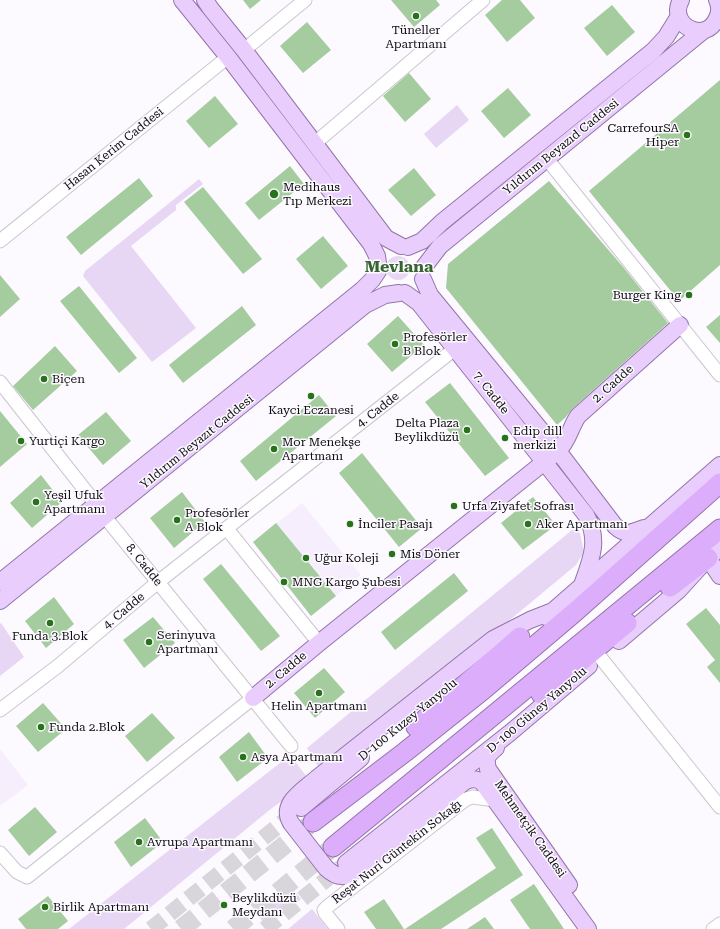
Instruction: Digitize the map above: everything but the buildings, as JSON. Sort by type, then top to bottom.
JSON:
[{"type":"highway","points":[[313,822],[412,747],[490,684],[576,611],[720,483]]},
{"type":"highway","points":[[333,847],[720,529]]},
{"type":"highway","points":[[392,799],[419,789],[431,780],[523,708],[679,579],[714,553]]},
{"type":"highway","points":[[333,807],[347,787],[358,776],[520,637]]},
{"type":"main road","points":[[182,0],[228,57],[371,244],[377,256],[382,284],[392,292],[402,293],[415,288],[424,273],[419,255],[405,246],[386,238],[244,50],[211,9],[206,0]]},
{"type":"main road","points":[[717,0],[719,8],[718,20]]},
{"type":"main road","points":[[677,6],[681,21],[690,29],[703,31]]},
{"type":"main road","name":"Yıldırım Beyazıd Caddesi","points":[[405,246],[422,240],[442,222],[653,51],[666,37],[677,6]]},
{"type":"main road","name":"Yıldırım Beyazıd Caddesi","points":[[424,273],[440,246],[718,20]]},
{"type":"main road","points":[[378,267],[382,256],[387,251],[394,247],[405,246]]},
{"type":"main road","name":"Yıldırım Beyazıt Caddesi","points":[[0,601],[100,510],[362,290],[372,280],[378,267]]},
{"type":"main road","name":"7. Cadde","points":[[424,273],[430,295],[558,451],[620,531],[631,533],[647,527]]},
{"type":"main road","name":"Yıldırım Beyazıt Caddesi","points":[[0,582],[100,510],[365,305],[385,295],[402,293]]},
{"type":"main road","name":"7. Cadde","points":[[402,293],[419,304],[456,348],[586,515],[591,524],[594,539],[593,548],[581,586]]},
{"type":"main road","name":"2. Cadde","points":[[253,698],[319,643],[558,451],[568,438],[572,425],[578,416],[680,325]]},
{"type":"main road","points":[[553,610],[720,465]]},
{"type":"main road","points":[[714,553],[720,576]]},
{"type":"main road","name":"D-100 Güney Yanyolu","points":[[346,863],[512,732],[678,591],[714,553]]},
{"type":"main road","name":"D-100 Kuzey Yanyolu","points":[[300,808],[471,669],[487,657],[520,637],[553,610]]},
{"type":"main road","name":"Mehmetçik Caddesi","points":[[553,610],[493,639],[317,778],[292,800],[287,812],[291,823],[326,868],[332,873],[345,877],[359,870],[464,782],[470,779],[476,779],[482,782],[588,929]]},
{"type":"main road","name":"Mehmetçik Caddesi","points":[[512,732],[508,738],[489,755],[486,761],[488,769],[600,929]]},
{"type":"street","points":[[244,50],[305,0]]},
{"type":"street","points":[[314,144],[483,0]]},
{"type":"street","name":"Hasan Kerim Caddesi","points":[[0,241],[228,57]]},
{"type":"street","points":[[547,159],[720,375]]},
{"type":"street","name":"4. Cadde","points":[[0,710],[58,666],[158,582],[456,348]]},
{"type":"street","name":"8. Cadde","points":[[0,382],[100,510],[292,746]]},
{"type":"street","points":[[227,529],[319,643]]},
{"type":"street","points":[[600,657],[720,807]]},
{"type":"street","name":"2. Cadde","points":[[1,856],[17,872],[27,877],[253,698]]},
{"type":"street","name":"Reşat Nuri Güntekin Sokağı","points":[[338,929],[325,913],[324,910],[327,906],[466,799],[492,796]]},
{"type":"street","points":[[713,929],[720,924]]},
{"type":"shaded area","points":[[457,105],[469,120],[436,148],[424,134]]},
{"type":"shaded area","points":[[199,179],[203,184],[176,205],[176,210],[131,246],[196,328],[152,362],[83,276],[85,271]]},
{"type":"shaded area","points":[[398,256],[407,259],[410,268],[407,277],[398,280],[389,277],[386,268],[389,259]]},
{"type":"shaded area","name":"Uğur Koleji","points":[[302,503],[361,575],[311,616],[253,542]]},
{"type":"shaded area","points":[[577,526],[584,552],[576,565],[505,624],[335,759],[324,767],[317,765],[307,748]]},
{"type":"shaded area","points":[[1,623],[24,657],[0,676],[0,624]]},
{"type":"shaded area","points":[[0,749],[28,785],[0,806]]},
{"type":"shaded area","points":[[290,755],[307,777],[296,791],[272,808],[124,929],[69,929]]},
{"type":"shaded area","points":[[288,883],[301,899],[266,926],[254,910]]},
{"type":"shaded area","points":[[312,909],[328,929],[288,929]]},
{"type":"tunnel","points":[[151,929],[299,809]]},
{"type":"tunnel","points":[[181,929],[313,822]]},
{"type":"tunnel","points":[[233,929],[333,847]]},
{"type":"tunnel","points":[[265,929],[343,866]]},
{"type":"place","name":"Tüneller Apartmanı","points":[[416,16]]},
{"type":"place","name":"CarrefourSA Hiper","points":[[687,135]]},
{"type":"place","name":"Medihaus Tıp Merkezi","points":[[274,194]]},
{"type":"place","name":"Burger King","points":[[689,295]]},
{"type":"place","name":"Profesörler B Blok","points":[[395,344]]},
{"type":"place","name":"Biçen","points":[[44,379]]},
{"type":"place","name":"Kayci Eczanesi","points":[[311,396]]},
{"type":"place","name":"Delta Plaza Beylikdüzü","points":[[467,430]]},
{"type":"place","name":"Edip dill merkizi","points":[[505,438]]},
{"type":"place","name":"Yurtiçi Kargo","points":[[21,441]]},
{"type":"place","name":"Mor Menekşe Apartmanı","points":[[274,449]]},
{"type":"place","name":"Yeşil Ufuk Apartmanı","points":[[36,502]]},
{"type":"place","name":"Urfa Ziyafet Sofrası","points":[[454,506]]},
{"type":"place","name":"Profesörler A Blok","points":[[177,520]]},
{"type":"place","name":"İnciler Pasajı","points":[[350,524]]},
{"type":"place","name":"Aker Apartmanı","points":[[528,524]]},
{"type":"place","name":"Mis Döner","points":[[392,554]]},
{"type":"place","name":"Uğur Koleji","points":[[306,558]]},
{"type":"place","name":"MNG Kargo Şubesi","points":[[284,582]]},
{"type":"place","name":"Funda 3.Blok","points":[[50,623]]},
{"type":"place","name":"Serinyuva Apartmanı","points":[[149,642]]},
{"type":"place","name":"Helin Apartmanı","points":[[319,693]]},
{"type":"place","name":"Funda 2.Blok","points":[[41,727]]},
{"type":"place","name":"Asya Apartmanı","points":[[243,757]]},
{"type":"place","name":"Avrupa Apartmanı","points":[[139,842]]},
{"type":"place","name":"Beylikdüzü Meydanı","points":[[224,905]]},
{"type":"place","name":"Birlik Apartmanı","points":[[45,907]]},
{"type":"district","name":"Mevlana","points":[[399,267]]}]
